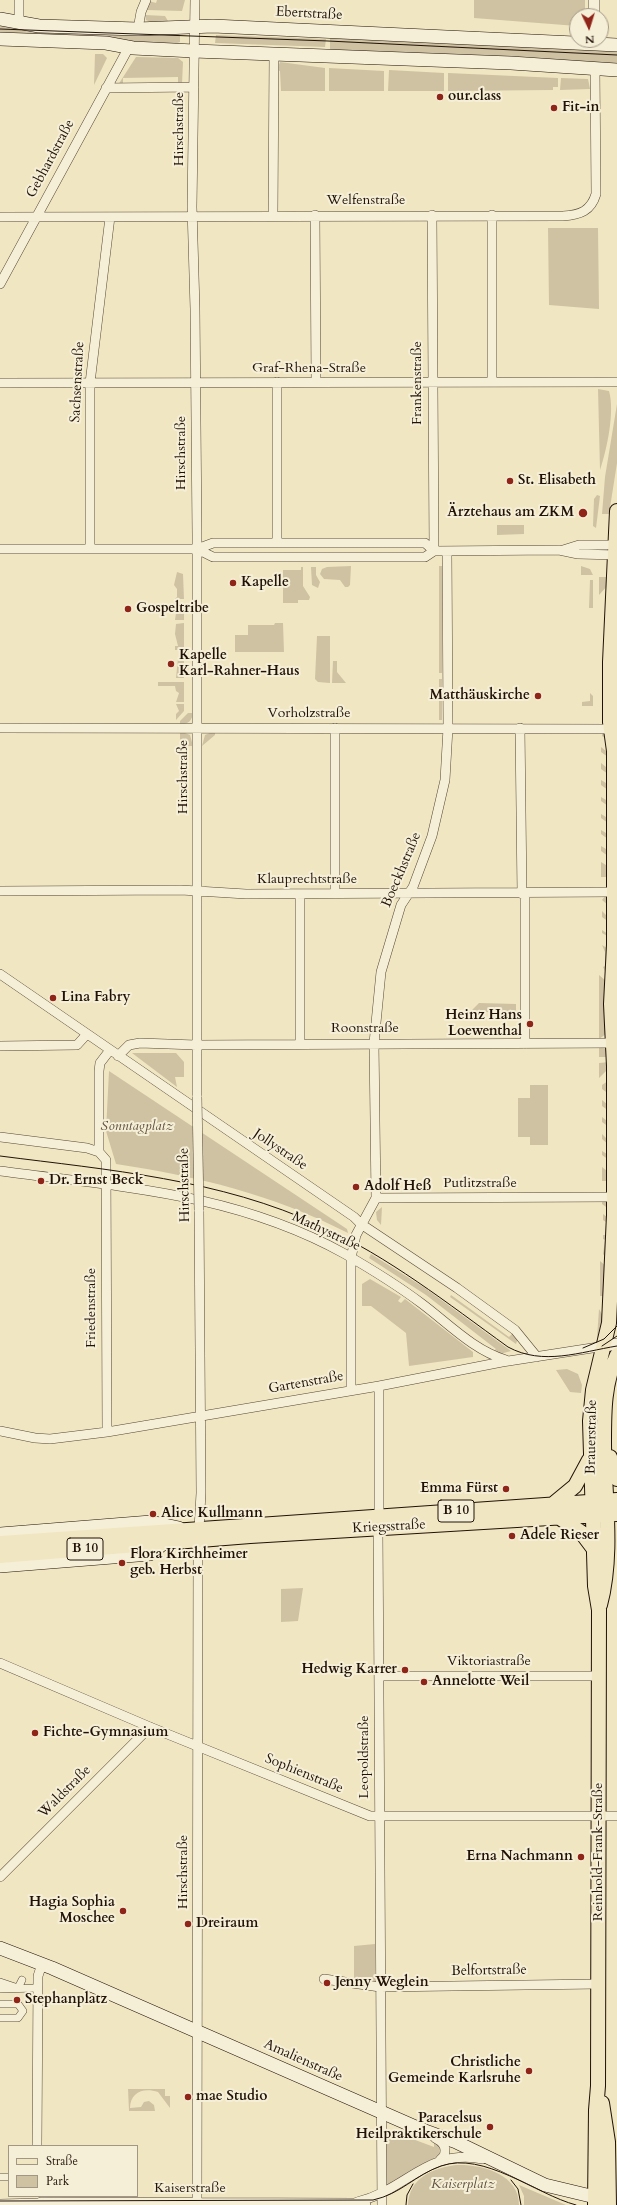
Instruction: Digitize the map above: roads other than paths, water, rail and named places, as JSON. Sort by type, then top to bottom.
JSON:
[{"type":"main road","name":"Ebertstraße","points":[[0,19],[19,21],[40,26],[138,29],[195,25],[569,41]]},
{"type":"main road","points":[[1,42],[106,43],[129,47],[194,51],[617,70]]},
{"type":"main road","name":"Brauerstraße","points":[[605,1508],[591,1456],[591,1405],[611,1345],[615,1043],[611,991],[614,945],[614,729],[610,656],[614,605],[617,511]]},
{"type":"main road","name":"Brauerstraße","points":[[605,1508],[604,1446],[606,1390],[617,1355]]},
{"type":"main road","points":[[604,1446],[612,1461],[612,1469],[617,1480]]},
{"type":"main road","points":[[591,1456],[575,1486],[555,1511],[581,1532],[594,1548]]},
{"type":"main road","name":"Kriegsstraße","points":[[0,1534],[152,1522],[191,1535],[605,1508]]},
{"type":"main road","name":"Reinhold-Frank-Straße","points":[[605,1508],[594,1548],[595,1586],[599,1610],[598,2093],[596,2110],[605,2201]]},
{"type":"main road","name":"Reinhold-Frank-Straße","points":[[599,1610],[605,1587],[605,1508]]},
{"type":"main road","name":"Kriegsstraße","points":[[191,1535],[222,1527],[379,1522]]},
{"type":"main road","name":"B 10","points":[[0,1556],[164,1543],[191,1535]]},
{"type":"main road","name":"B 10","points":[[0,1543],[191,1535]]},
{"type":"main road","points":[[606,1566],[617,1539]]},
{"type":"main road","points":[[0,1566],[150,1554],[164,1543]]},
{"type":"main road","name":"Amalienstraße","points":[[0,1948],[42,1964],[420,2129],[456,2142],[490,2160],[545,2185],[605,2201]]},
{"type":"street","points":[[19,0],[19,21]]},
{"type":"street","points":[[138,29],[141,12],[146,0]]},
{"type":"street","points":[[195,0],[195,25]]},
{"type":"street","name":"Hirschstraße","points":[[195,25],[193,216],[197,549],[196,1045],[201,1493],[191,1535],[198,1746],[197,2204]]},
{"type":"street","name":"Gebhardstraße","points":[[0,284],[129,47]]},
{"type":"street","points":[[274,54],[274,216]]},
{"type":"street","name":"Welfenstraße","points":[[0,217],[574,215],[589,208],[596,194],[595,68]]},
{"type":"street","points":[[106,88],[194,87]]},
{"type":"street","points":[[316,215],[316,382]]},
{"type":"street","points":[[492,215],[492,382]]},
{"type":"street","name":"Frankenstraße","points":[[432,216],[434,551]]},
{"type":"street","name":"Sachsenstraße","points":[[90,549],[90,383],[110,217]]},
{"type":"street","points":[[276,382],[277,543]]},
{"type":"street","name":"Graf-Rhena-Straße","points":[[0,383],[617,382]]},
{"type":"street","points":[[0,549],[197,549],[213,543],[425,543],[434,551]]},
{"type":"street","points":[[318,543],[318,557]]},
{"type":"street","points":[[197,549],[213,557],[425,557],[434,551],[562,550],[579,545],[616,550]]},
{"type":"street","name":"Boeckhstraße","points":[[376,1198],[374,1043],[378,991],[383,962],[401,905],[409,894],[430,841],[441,802],[447,767],[447,551]]},
{"type":"street","name":"Vorholzstraße","points":[[0,728],[614,729]]},
{"type":"street","points":[[336,728],[336,894]]},
{"type":"street","points":[[520,728],[525,1044]]},
{"type":"street","name":"Klauprechtstraße","points":[[0,891],[181,890],[197,892],[300,894],[523,894],[614,892]]},
{"type":"street","points":[[300,894],[300,1044]]},
{"type":"street","name":"Jollystraße","points":[[0,974],[354,1217],[361,1224],[457,1288],[520,1335],[537,1356]]},
{"type":"street","points":[[0,1046],[77,1045],[87,1034]]},
{"type":"street","name":"Roonstraße","points":[[114,1053],[129,1045],[140,1043],[196,1045],[615,1043]]},
{"type":"street","points":[[100,1152],[100,1063],[114,1053]]},
{"type":"street","points":[[0,1137],[87,1148],[100,1152],[106,1160],[107,1184]]},
{"type":"street","name":"Mathystraße","points":[[0,1171],[178,1194],[230,1207],[293,1230],[351,1258],[399,1288],[484,1352],[509,1361]]},
{"type":"street","name":"Friedenstraße","points":[[107,1184],[105,1238],[107,1432]]},
{"type":"street","name":"Putlitzstraße","points":[[376,1198],[614,1197]]},
{"type":"street","points":[[351,1390],[351,1258],[361,1224],[376,1198]]},
{"type":"street","name":"Gartenstraße","points":[[0,1431],[50,1439],[107,1432],[379,1386],[483,1365],[537,1356],[549,1356],[611,1345]]},
{"type":"street","name":"Leopoldstraße","points":[[379,1386],[379,1817],[382,2205]]},
{"type":"street","name":"Sophienstraße","points":[[0,1663],[146,1730],[198,1746],[370,1816],[617,1816]]},
{"type":"street","name":"Viktoriastraße","points":[[379,1676],[599,1676]]},
{"type":"street","name":"Waldstraße","points":[[0,1877],[146,1730]]},
{"type":"street","points":[[37,2145],[38,1976],[42,1964]]},
{"type":"street","points":[[324,1979],[380,1987]]},
{"type":"street","points":[[18,1988],[22,1980]]},
{"type":"street","points":[[0,1982],[38,1993]]},
{"type":"street","name":"Belfortstraße","points":[[380,1987],[598,1984]]},
{"type":"street","points":[[0,1989],[18,1988]]},
{"type":"street","points":[[0,2004],[18,2004],[22,2011],[18,2018],[0,2018]]},
{"type":"street","points":[[420,2129],[442,2142],[445,2153],[440,2160]]},
{"type":"street","points":[[361,2204],[382,2195],[418,2171],[440,2160],[464,2157],[490,2160]]},
{"type":"street","name":"Kaiserstraße","points":[[0,2203],[40,2201],[197,2204],[361,2204]]},
{"type":"tram line","points":[[0,29],[328,41],[617,55]]},
{"type":"tram line","points":[[0,1156],[82,1166],[164,1179],[244,1197],[283,1210],[346,1238],[394,1266],[508,1347],[521,1353],[548,1357],[562,1356],[617,1346]]},
{"type":"tram line","points":[[583,1348],[604,1339],[617,1326]]},
{"type":"tram line","points":[[602,1346],[617,1336]]},
{"type":"tram line","points":[[0,2201],[373,2200],[392,2193],[423,2174],[441,2166],[457,2163],[474,2164],[492,2169],[560,2200],[576,2205]]},
{"type":"tram line","points":[[511,2180],[518,2189],[521,2205]]},
{"type":"tram line","points":[[406,2205],[407,2195],[413,2184]]},
{"type":"place","name":"our.class","points":[[440,97]]},
{"type":"place","name":"Fit-in","points":[[554,108]]},
{"type":"place","name":"St. Elisabeth","points":[[510,481]]},
{"type":"place","name":"Ärztehaus am ZKM","points":[[583,513]]},
{"type":"place","name":"Kapelle","points":[[233,583]]},
{"type":"place","name":"Gospeltribe","points":[[128,609]]},
{"type":"place","name":"Kapelle Karl-Rahner-Haus","points":[[171,664]]},
{"type":"place","name":"Matthäuskirche","points":[[538,696]]},
{"type":"place","name":"Lina Fabry","points":[[53,998]]},
{"type":"place","name":"Heinz Hans Loewenthal","points":[[530,1024]]},
{"type":"place","name":"Dr. Ernst Beck","points":[[41,1181]]},
{"type":"place","name":"Adolf Heß","points":[[356,1187]]},
{"type":"place","name":"Emma Fürst","points":[[506,1489]]},
{"type":"place","name":"Alice Kullmann","points":[[153,1514]]},
{"type":"place","name":"Adele Rieser","points":[[512,1536]]},
{"type":"place","name":"Flora Kirchheimer geb. Herbst","points":[[122,1563]]},
{"type":"place","name":"Hedwig Karrer","points":[[405,1670]]},
{"type":"place","name":"Annelotte Weil","points":[[424,1682]]},
{"type":"place","name":"Fichte-Gymnasium","points":[[35,1733]]},
{"type":"place","name":"Erna Nachmann","points":[[581,1857]]},
{"type":"place","name":"Hagia Sophia Moschee","points":[[123,1911]]},
{"type":"place","name":"Dreiraum","points":[[188,1924]]},
{"type":"place","name":"Jenny Weglein","points":[[327,1983]]},
{"type":"place","name":"Stephanplatz","points":[[17,2000]]},
{"type":"place","name":"Christliche Gemeinde Karlsruhe","points":[[529,2071]]},
{"type":"place","name":"mae Studio","points":[[188,2097]]},
{"type":"place","name":"Paracelsus Heilpraktikerschule","points":[[490,2127]]},
{"type":"park label","name":"Sonntagplatz","points":[[137,1127]]},
{"type":"park label","name":"Kaiserplatz","points":[[463,2185]]}]
